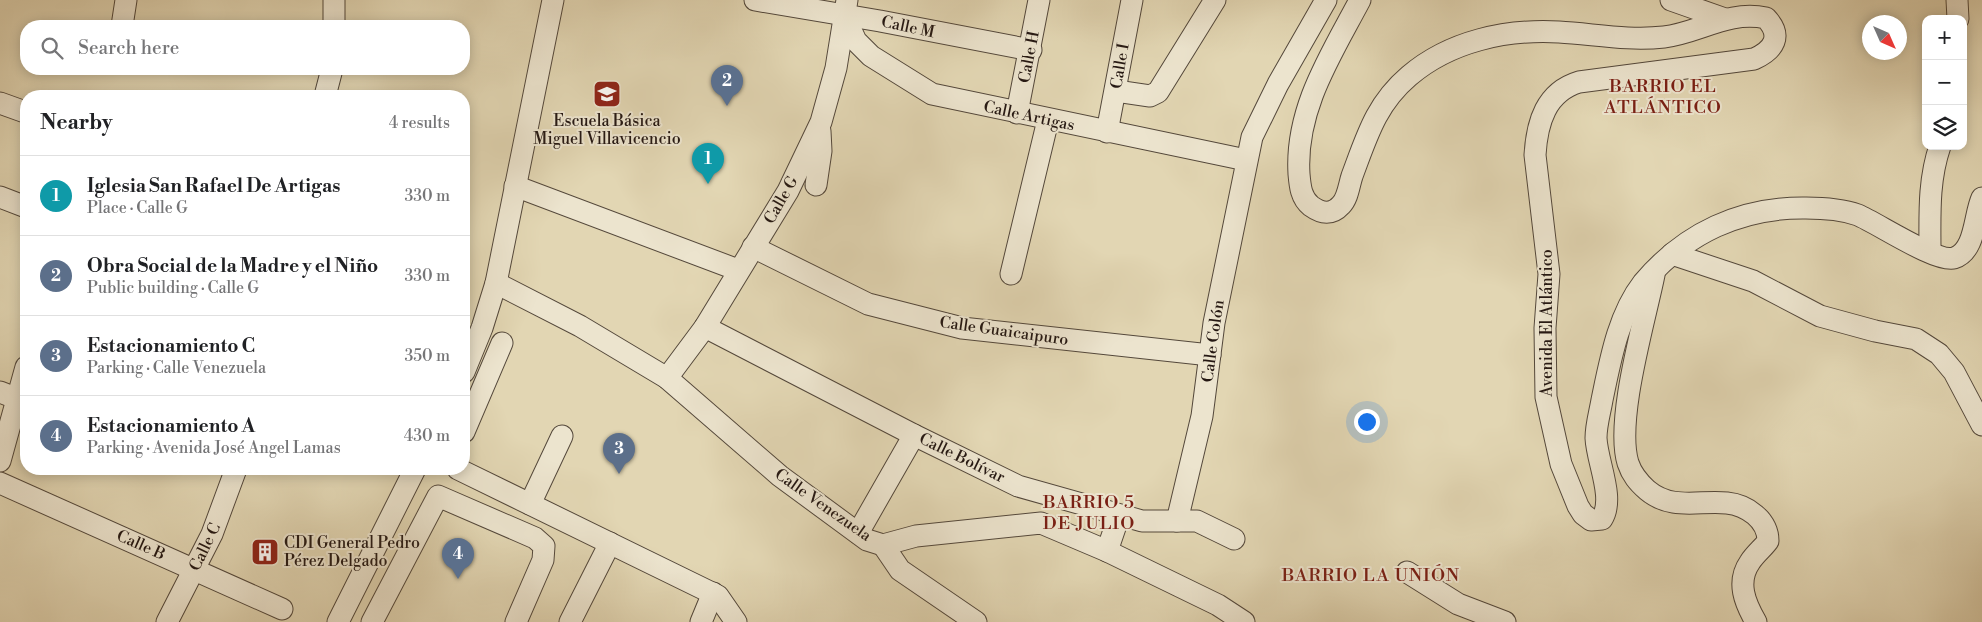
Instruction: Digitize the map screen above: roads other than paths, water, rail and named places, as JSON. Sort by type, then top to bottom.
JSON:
[{"type":"street","points":[[123,20],[126,0]]},
{"type":"street","points":[[334,0],[334,20]]},
{"type":"street","points":[[470,357],[482,328],[496,282],[532,113],[553,0]]},
{"type":"street","name":"Calle M","points":[[755,0],[845,7],[1030,50]]},
{"type":"street","name":"Calle H","points":[[1017,113],[1040,0]]},
{"type":"street","name":"Calle I","points":[[1107,132],[1116,91],[1129,0]]},
{"type":"street","points":[[1116,91],[1150,96],[1158,92],[1215,0]]},
{"type":"street","name":"Calle Colón","points":[[1177,521],[1202,416],[1214,323],[1252,137],[1278,84],[1326,0]]},
{"type":"street","name":"Avenida El Atlántico","points":[[1360,0],[1332,50],[1308,102],[1301,139],[1299,166],[1302,194],[1310,205],[1326,213],[1335,211],[1344,201],[1365,141],[1378,111],[1389,95],[1410,75],[1442,54],[1465,44],[1509,32],[1560,32],[1648,39],[1669,37],[1725,19],[1744,16],[1766,18],[1775,30],[1776,37],[1764,54],[1754,59],[1579,82],[1565,86],[1555,94],[1547,106],[1536,138],[1538,179],[1549,274],[1545,328],[1546,397],[1561,464],[1578,506],[1583,514],[1591,520],[1602,519],[1607,502],[1596,435],[1609,368],[1618,336],[1633,298],[1672,254],[1711,227],[1730,219],[1765,210],[1791,208],[1846,211],[1930,252],[1947,258],[1953,258],[1963,251],[1972,235],[1982,198]]},
{"type":"street","points":[[1670,0],[1725,19]]},
{"type":"street","points":[[1957,0],[1958,15]]},
{"type":"street","name":"Calle Artigas","points":[[845,7],[856,41],[866,51],[913,84],[932,94],[1048,120],[1246,160]]},
{"type":"street","name":"Calle G","points":[[667,378],[705,327],[738,270],[788,191],[819,126],[836,68],[845,7]]},
{"type":"street","points":[[327,90],[330,75]]},
{"type":"street","points":[[0,102],[20,110]]},
{"type":"street","points":[[1011,274],[1048,120]]},
{"type":"street","points":[[816,185],[821,152],[819,126]]},
{"type":"street","points":[[1930,252],[1931,187],[1939,150]]},
{"type":"street","points":[[515,186],[738,270]]},
{"type":"street","points":[[0,197],[20,205]]},
{"type":"street","name":"Calle Guaicaipuro","points":[[753,247],[868,304],[952,326],[1210,355]]},
{"type":"street","points":[[1672,254],[1753,281],[1820,316],[1875,331],[1916,339],[1938,354],[1954,372],[1982,425]]},
{"type":"street","points":[[1655,271],[1628,402],[1626,445],[1628,463],[1636,480],[1655,497],[1673,503],[1728,503],[1746,508],[1759,518],[1768,541],[1749,563],[1742,587],[1744,600],[1756,622]]},
{"type":"street","name":"Calle Venezuela","points":[[496,282],[580,326],[667,378],[780,476],[867,540],[883,545],[916,536],[1041,523],[1108,551],[1218,605],[1244,622]]},
{"type":"street","name":"Calle Bolívar","points":[[705,327],[914,435],[1018,486],[1119,516],[1157,523],[1177,521],[1202,523],[1234,539]]},
{"type":"street","points":[[470,418],[502,343]]},
{"type":"street","points":[[0,461],[9,396],[20,377]]},
{"type":"street","points":[[858,533],[914,435]]},
{"type":"street","points":[[530,504],[562,436]]},
{"type":"street","name":"Calle C","points":[[167,622],[222,512],[234,475]]},
{"type":"street","points":[[338,622],[412,475]]},
{"type":"street","points":[[470,475],[713,593],[724,603],[734,621]]},
{"type":"street","name":"Calle B","points":[[0,483],[282,609]]},
{"type":"street","points":[[1018,486],[1041,523]]},
{"type":"street","points":[[372,622],[438,496],[535,538],[544,546],[543,560],[516,622]]},
{"type":"street","points":[[1108,551],[1119,516]]},
{"type":"street","points":[[570,622],[610,543]]},
{"type":"street","points":[[883,545],[900,570],[976,622]]},
{"type":"street","points":[[1407,572],[1458,604],[1505,622]]},
{"type":"street","points":[[702,622],[713,593]]},
{"type":"place","name":"Escuela Básica Miguel Villavicencio","points":[[607,94]]},
{"type":"place","name":"Obra Social de la Madre y el Niño","points":[[727,106]]},
{"type":"place","name":"Iglesia San Rafael De Artigas","points":[[708,184]]},
{"type":"place","name":"Estacionamiento C","points":[[619,474]]},
{"type":"place","name":"CDI General Pedro Pérez Delgado","points":[[265,552]]},
{"type":"place","name":"Estacionamiento A","points":[[458,579]]},
{"type":"district","name":"BARRIO EL ATLÁNTICO","points":[[1663,96]]},
{"type":"district","name":"BARRIO 5 DE JULIO","points":[[1089,512]]},
{"type":"district","name":"BARRIO LA UNIÓN","points":[[1371,575]]}]
